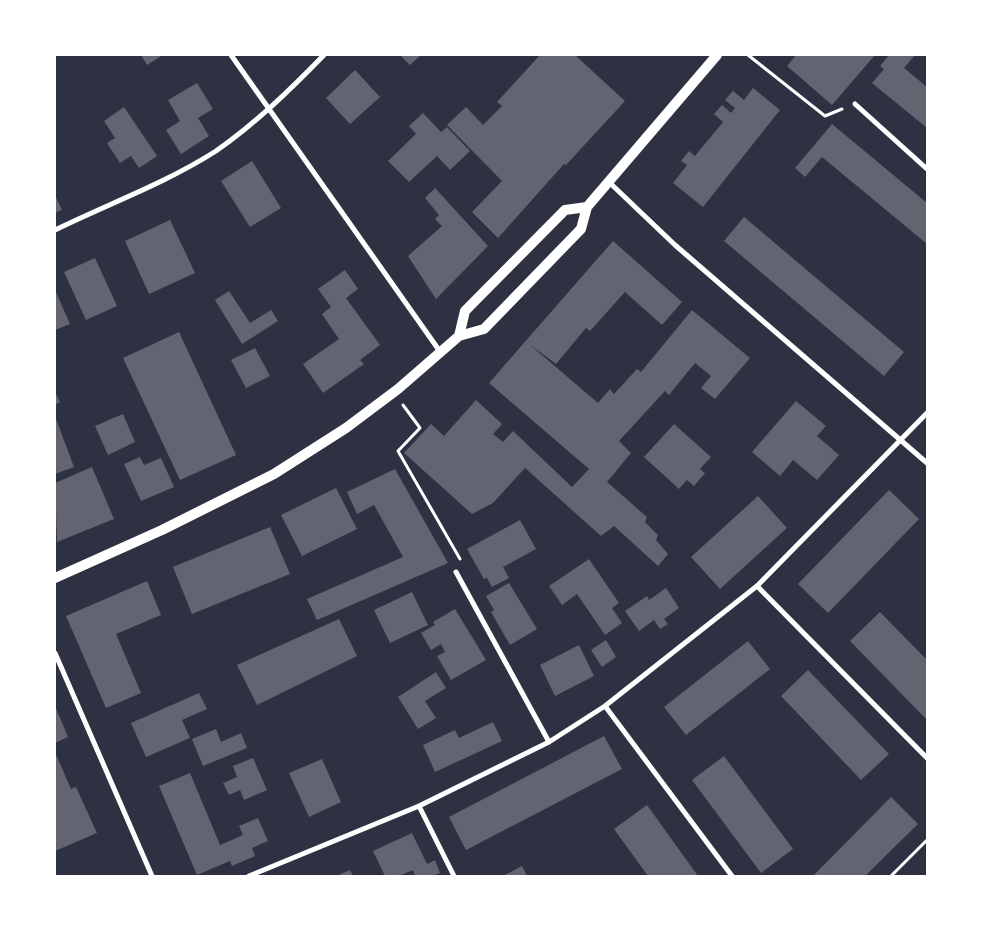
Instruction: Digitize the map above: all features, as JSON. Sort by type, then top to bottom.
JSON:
[{"type":"main road","points":[[55,578],[162,530],[274,474],[346,428],[394,393],[441,354],[459,336],[484,329],[581,229],[587,207],[610,183],[717,55]]},
{"type":"main road","points":[[459,336],[465,311],[565,210],[587,207]]},
{"type":"street","points":[[231,55],[441,354]]},
{"type":"street","points":[[55,230],[161,180],[207,155],[269,111],[324,55]]},
{"type":"street","points":[[854,104],[927,169]]},
{"type":"street","points":[[610,183],[675,245],[927,463]]},
{"type":"street","points":[[249,876],[418,806],[549,742],[605,706],[757,586],[902,440],[927,412]]},
{"type":"street","points":[[456,572],[549,742]]},
{"type":"street","points":[[757,586],[927,758]]},
{"type":"street","points":[[55,653],[152,876]]},
{"type":"street","points":[[605,706],[732,876]]},
{"type":"street","points":[[418,806],[454,876]]},
{"type":"path","points":[[748,55],[825,116],[854,104]]},
{"type":"path","points":[[394,393],[420,428],[398,451],[460,559],[456,572]]},
{"type":"path","points":[[891,876],[927,840]]},
{"type":"building","points":[[141,55],[163,55],[147,65]]},
{"type":"building","points":[[400,55],[421,55],[410,65]]},
{"type":"building","points":[[540,55],[575,55],[625,101],[566,165],[564,164],[498,238],[472,212],[502,181],[447,125],[466,107],[483,125],[502,106],[497,102]]},
{"type":"building","points":[[796,55],[875,55],[832,105],[787,66]]},
{"type":"building","points":[[889,55],[915,55],[904,68],[927,87],[927,128],[872,83],[884,69],[880,66]]},
{"type":"building","points":[[355,70],[380,97],[350,124],[326,98]]},
{"type":"building","points":[[197,83],[213,109],[198,118],[209,136],[181,154],[166,130],[180,121],[168,100]]},
{"type":"building","points":[[753,88],[780,110],[703,207],[673,183],[687,165],[681,161],[689,151],[695,156],[723,122],[714,114],[722,105],[731,113],[735,108],[725,100],[733,91],[744,100]]},
{"type":"building","points":[[124,107],[157,156],[139,168],[131,156],[120,163],[107,143],[115,138],[104,121]]},
{"type":"building","points":[[423,113],[441,132],[447,127],[470,151],[450,170],[437,156],[409,182],[388,161],[416,134],[409,126]]},
{"type":"building","points":[[832,124],[927,203],[927,244],[822,157],[805,177],[795,168]]},
{"type":"building","points":[[252,161],[281,208],[250,227],[221,181]]},
{"type":"building","points":[[435,188],[488,246],[436,299],[408,256],[442,226],[435,219],[439,215],[425,198]]},
{"type":"building","points":[[55,195],[62,210],[55,213]]},
{"type":"building","points":[[744,217],[904,352],[884,376],[724,241]]},
{"type":"building","points":[[170,220],[195,273],[149,294],[125,241]]},
{"type":"building","points":[[613,241],[682,302],[662,325],[625,292],[590,331],[586,328],[556,364],[529,344],[598,403],[610,389],[614,394],[637,369],[641,372],[692,310],[750,358],[715,399],[701,388],[711,376],[695,363],[669,395],[665,391],[619,441],[631,453],[607,482],[647,517],[645,522],[658,535],[656,540],[668,554],[658,566],[614,526],[601,536],[525,468],[493,503],[472,514],[404,453],[431,424],[444,436],[476,400],[502,424],[493,434],[503,442],[513,431],[572,487],[589,469],[489,383]]},
{"type":"building","points":[[95,258],[117,306],[86,320],[64,272]]},
{"type":"building","points":[[345,270],[358,289],[346,298],[380,345],[360,360],[364,364],[323,393],[303,364],[339,339],[322,314],[331,307],[318,289]]},
{"type":"building","points":[[55,290],[70,324],[55,330]]},
{"type":"building","points":[[229,291],[250,323],[271,310],[278,321],[242,344],[215,300]]},
{"type":"building","points":[[179,332],[236,455],[180,480],[123,358]]},
{"type":"building","points":[[255,348],[270,376],[246,388],[231,360]]},
{"type":"building","points":[[55,392],[60,402],[55,405]]},
{"type":"building","points":[[796,401],[826,426],[817,436],[839,455],[817,480],[793,460],[780,476],[752,452]]},
{"type":"building","points":[[123,414],[135,442],[108,455],[95,426]]},
{"type":"building","points":[[55,420],[74,467],[55,474]]},
{"type":"building","points":[[674,424],[711,457],[700,469],[705,473],[694,486],[687,480],[679,489],[644,457]]},
{"type":"building","points":[[140,457],[144,465],[161,458],[174,487],[141,501],[124,464]]},
{"type":"building","points":[[92,467],[114,519],[57,542],[55,483]]},
{"type":"building","points":[[395,469],[448,563],[317,620],[307,599],[403,557],[374,505],[357,514],[347,492]]},
{"type":"building","points":[[336,488],[357,529],[302,556],[281,515]]},
{"type":"building","points":[[889,490],[919,519],[828,613],[798,584]]},
{"type":"building","points":[[758,496],[787,528],[720,589],[691,557]]},
{"type":"building","points":[[520,520],[536,549],[503,567],[509,578],[492,587],[487,578],[484,579],[467,549]]},
{"type":"building","points":[[270,527],[290,574],[192,614],[173,567]]},
{"type":"building","points":[[589,559],[619,603],[612,608],[622,623],[605,635],[577,594],[562,605],[549,586]]},
{"type":"building","points":[[147,581],[161,615],[116,634],[141,693],[106,708],[66,616]]},
{"type":"building","points":[[509,583],[537,629],[510,645],[491,612],[494,610],[486,596]]},
{"type":"building","points":[[666,588],[679,608],[664,619],[668,624],[660,629],[654,620],[639,631],[625,611],[647,596],[649,600]]},
{"type":"building","points":[[412,592],[428,625],[390,643],[374,610]]},
{"type":"building","points":[[455,609],[486,660],[451,680],[437,656],[445,652],[441,644],[431,650],[421,633],[435,625],[433,622]]},
{"type":"building","points":[[880,612],[927,660],[927,720],[850,641]]},
{"type":"building","points":[[339,619],[357,656],[257,705],[237,665]]},
{"type":"building","points":[[606,640],[616,657],[602,667],[591,650]]},
{"type":"building","points":[[748,641],[770,669],[686,735],[664,707]]},
{"type":"building","points":[[579,645],[594,676],[555,696],[540,665]]},
{"type":"building","points":[[808,670],[889,754],[861,780],[781,696]]},
{"type":"building","points":[[436,672],[446,688],[425,701],[436,718],[418,729],[398,697]]},
{"type":"building","points":[[199,693],[207,709],[182,720],[190,738],[146,757],[131,723]]},
{"type":"building","points":[[55,706],[68,737],[55,743]]},
{"type":"building","points":[[493,722],[502,741],[435,772],[423,745],[455,730],[459,738]]},
{"type":"building","points":[[216,729],[221,742],[241,733],[247,748],[203,766],[192,739]]},
{"type":"building","points":[[604,736],[622,769],[466,850],[449,817]]},
{"type":"building","points":[[55,752],[71,789],[76,787],[97,833],[55,851]]},
{"type":"building","points":[[724,756],[793,849],[761,873],[692,780]]},
{"type":"building","points":[[253,758],[267,790],[244,800],[240,790],[229,795],[223,783],[237,777],[233,766]]},
{"type":"building","points":[[322,759],[341,802],[309,817],[289,773]]},
{"type":"building","points":[[190,773],[220,845],[243,835],[239,826],[258,818],[268,841],[252,848],[255,856],[232,866],[230,861],[197,875],[159,786]]},
{"type":"building","points":[[891,797],[918,824],[865,876],[813,876]]},
{"type":"building","points":[[647,805],[698,876],[648,876],[614,829]]},
{"type":"building","points":[[412,833],[427,864],[435,860],[440,873],[432,876],[415,876],[413,870],[399,876],[385,876],[373,851]]},
{"type":"building","points":[[522,866],[527,876],[503,876]]},
{"type":"building","points":[[350,870],[353,876],[336,876]]}]
